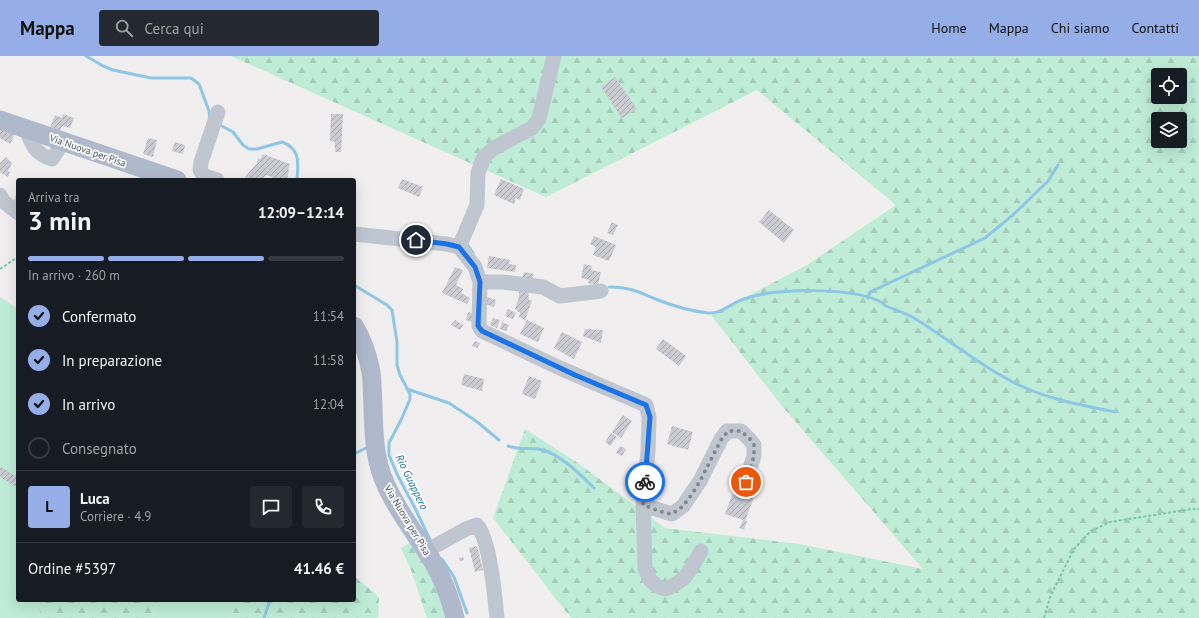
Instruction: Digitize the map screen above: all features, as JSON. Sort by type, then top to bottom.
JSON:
[{"type":"main road","name":"Via Nuova per Pisa","points":[[0,120],[171,178]]},
{"type":"main road","name":"Via Nuova per Pisa","points":[[356,330],[364,346],[370,366],[375,443],[380,472],[392,498],[437,570],[447,590],[455,618]]},
{"type":"street","points":[[459,247],[477,205],[478,173],[484,157],[494,148],[532,128],[539,119],[554,56]]},
{"type":"street","points":[[211,178],[204,176],[200,170],[201,162],[218,112]]},
{"type":"street","points":[[0,195],[3,200],[16,211]]},
{"type":"street","points":[[356,234],[447,244],[459,247],[475,267],[480,282],[478,326],[482,331],[569,372],[646,405],[650,417],[643,505],[645,568],[650,580],[657,586],[665,589],[676,585],[686,576],[701,550]]},
{"type":"street","points":[[480,282],[503,282],[543,287],[560,296],[601,291]]},
{"type":"street","points":[[643,505],[672,514],[683,506],[700,481],[721,440],[728,431],[741,431],[754,445],[754,456],[741,494]]},
{"type":"street","points":[[426,551],[466,529],[477,525],[482,530],[486,544],[495,591],[497,618]]},
{"type":"path","points":[[0,269],[16,259]]},
{"type":"path","points":[[1044,618],[1050,597],[1074,549],[1091,532],[1110,522],[1192,508],[1199,509]]},
{"type":"green space","points":[[231,56],[1199,56],[1199,618],[571,618],[493,518],[525,429],[578,463],[665,528],[799,544],[923,569],[782,406],[711,315],[807,265],[896,205],[757,90],[546,197]]},
{"type":"green space","points":[[0,297],[16,308],[16,602],[37,602],[42,618],[0,618]]},
{"type":"green space","points":[[411,542],[435,588],[445,618],[427,618],[411,570],[401,548]]},
{"type":"green space","points":[[356,578],[379,597],[378,618],[230,618],[238,602],[356,602]]},
{"type":"green space","points":[[37,602],[157,602],[152,618],[42,618]]},
{"type":"green space","points":[[157,602],[238,602],[230,618],[152,618]]},
{"type":"building","points":[[615,77],[637,109],[622,118],[601,87]]},
{"type":"building","points":[[63,114],[74,118],[70,128],[62,126],[59,134],[49,130],[55,115],[62,118]]},
{"type":"building","points":[[331,114],[343,114],[341,152],[335,152],[335,142],[330,141]]},
{"type":"building","points":[[0,127],[15,134],[10,144],[0,138]]},
{"type":"building","points":[[148,138],[157,140],[153,157],[143,154]]},
{"type":"building","points":[[175,142],[185,145],[183,154],[172,151]]},
{"type":"building","points":[[263,154],[290,164],[287,178],[272,178],[266,175],[264,178],[245,177],[257,163],[258,158],[260,159]]},
{"type":"building","points":[[6,157],[12,163],[8,171],[10,172],[8,177],[0,172],[0,163]]},
{"type":"building","points":[[402,179],[423,187],[419,197],[398,188]]},
{"type":"building","points":[[501,179],[524,189],[520,200],[516,198],[514,204],[494,195]]},
{"type":"building","points":[[16,195],[16,205],[13,203]]},
{"type":"building","points":[[769,210],[794,230],[784,243],[759,222]]},
{"type":"building","points":[[612,222],[618,225],[613,235],[607,233]]},
{"type":"building","points":[[594,236],[616,245],[609,261],[593,255],[596,247],[590,244]]},
{"type":"building","points":[[489,256],[510,260],[509,264],[516,265],[515,272],[487,268]]},
{"type":"building","points":[[584,264],[592,266],[591,270],[601,272],[598,285],[588,283],[589,280],[581,278]]},
{"type":"building","points":[[455,267],[463,270],[456,285],[463,289],[461,293],[470,298],[467,304],[442,293]]},
{"type":"building","points":[[524,272],[534,274],[532,281],[522,278]]},
{"type":"building","points":[[528,290],[529,300],[532,301],[525,320],[519,317],[520,313],[515,309],[519,297],[519,291]]},
{"type":"building","points":[[484,296],[496,300],[494,307],[482,303]]},
{"type":"building","points":[[508,309],[516,313],[513,319],[505,316]]},
{"type":"building","points":[[468,312],[477,314],[475,323],[466,320]]},
{"type":"building","points":[[493,318],[500,320],[497,328],[490,325]]},
{"type":"building","points":[[455,320],[463,325],[460,330],[451,325]]},
{"type":"building","points":[[527,320],[544,328],[538,342],[520,334]]},
{"type":"building","points":[[502,322],[509,325],[506,331],[500,329]]},
{"type":"building","points":[[585,329],[603,330],[601,343],[583,336]]},
{"type":"building","points":[[562,332],[582,342],[574,359],[554,348]]},
{"type":"building","points":[[663,339],[686,356],[679,366],[656,349]]},
{"type":"building","points":[[475,341],[480,343],[477,348],[472,346]]},
{"type":"building","points":[[464,374],[484,379],[482,391],[461,385]]},
{"type":"building","points":[[529,376],[542,381],[535,399],[522,394]]},
{"type":"building","points":[[623,415],[632,421],[621,438],[612,432]]},
{"type":"building","points":[[672,426],[693,432],[688,450],[667,444]]},
{"type":"building","points":[[611,433],[617,437],[610,446],[605,442]]},
{"type":"building","points":[[620,446],[626,449],[622,456],[616,453]]},
{"type":"building","points":[[0,466],[16,477],[16,487],[0,477]]},
{"type":"building","points":[[745,494],[754,497],[745,521],[747,521],[744,530],[739,528],[743,520],[725,514],[732,495],[743,499]]},
{"type":"building","points":[[477,546],[483,570],[475,572],[469,548]]},
{"type":"building","points":[[463,557],[464,560],[460,561],[459,558]]},
{"type":"waterway","name":"Rio Guappero","points":[[86,56],[113,70],[151,78],[191,78],[199,84],[209,111],[210,120]]},
{"type":"waterway","name":"Rio Guappero","points":[[218,124],[233,132],[243,145],[249,149],[257,149],[282,142],[288,145],[292,148],[297,157],[297,178]]},
{"type":"waterway","points":[[868,298],[870,292],[985,238],[1014,214],[1048,181],[1058,165]]},
{"type":"waterway","points":[[467,244],[473,253]]},
{"type":"waterway","name":"Rio Guappero","points":[[356,286],[387,305],[392,310],[397,342],[397,365],[400,375],[410,394],[410,399],[389,443],[389,455],[431,542]]},
{"type":"waterway","points":[[609,287],[628,289],[676,306],[708,313],[718,312],[744,299],[774,293],[793,291],[831,291],[866,296],[914,318],[993,371],[1021,386],[1032,391],[1079,405],[1115,412]]},
{"type":"waterway","points":[[407,389],[449,403],[476,421],[499,440]]},
{"type":"waterway","points":[[508,446],[547,451],[562,459],[594,488]]},
{"type":"waterway","points":[[356,453],[366,448]]},
{"type":"waterway","name":"Rio Guappero","points":[[442,559],[454,577],[467,613]]},
{"type":"waterway","points":[[264,618],[269,602]]},
{"type":"way so far","points":[[645,482],[643,505],[672,514],[683,506],[692,494],[721,440],[728,431],[741,431],[754,445],[754,456],[746,482]]},
{"type":"route","points":[[416,240],[459,247],[475,267],[480,282],[478,326],[482,331],[575,375],[646,405],[650,417],[645,482]]}]
